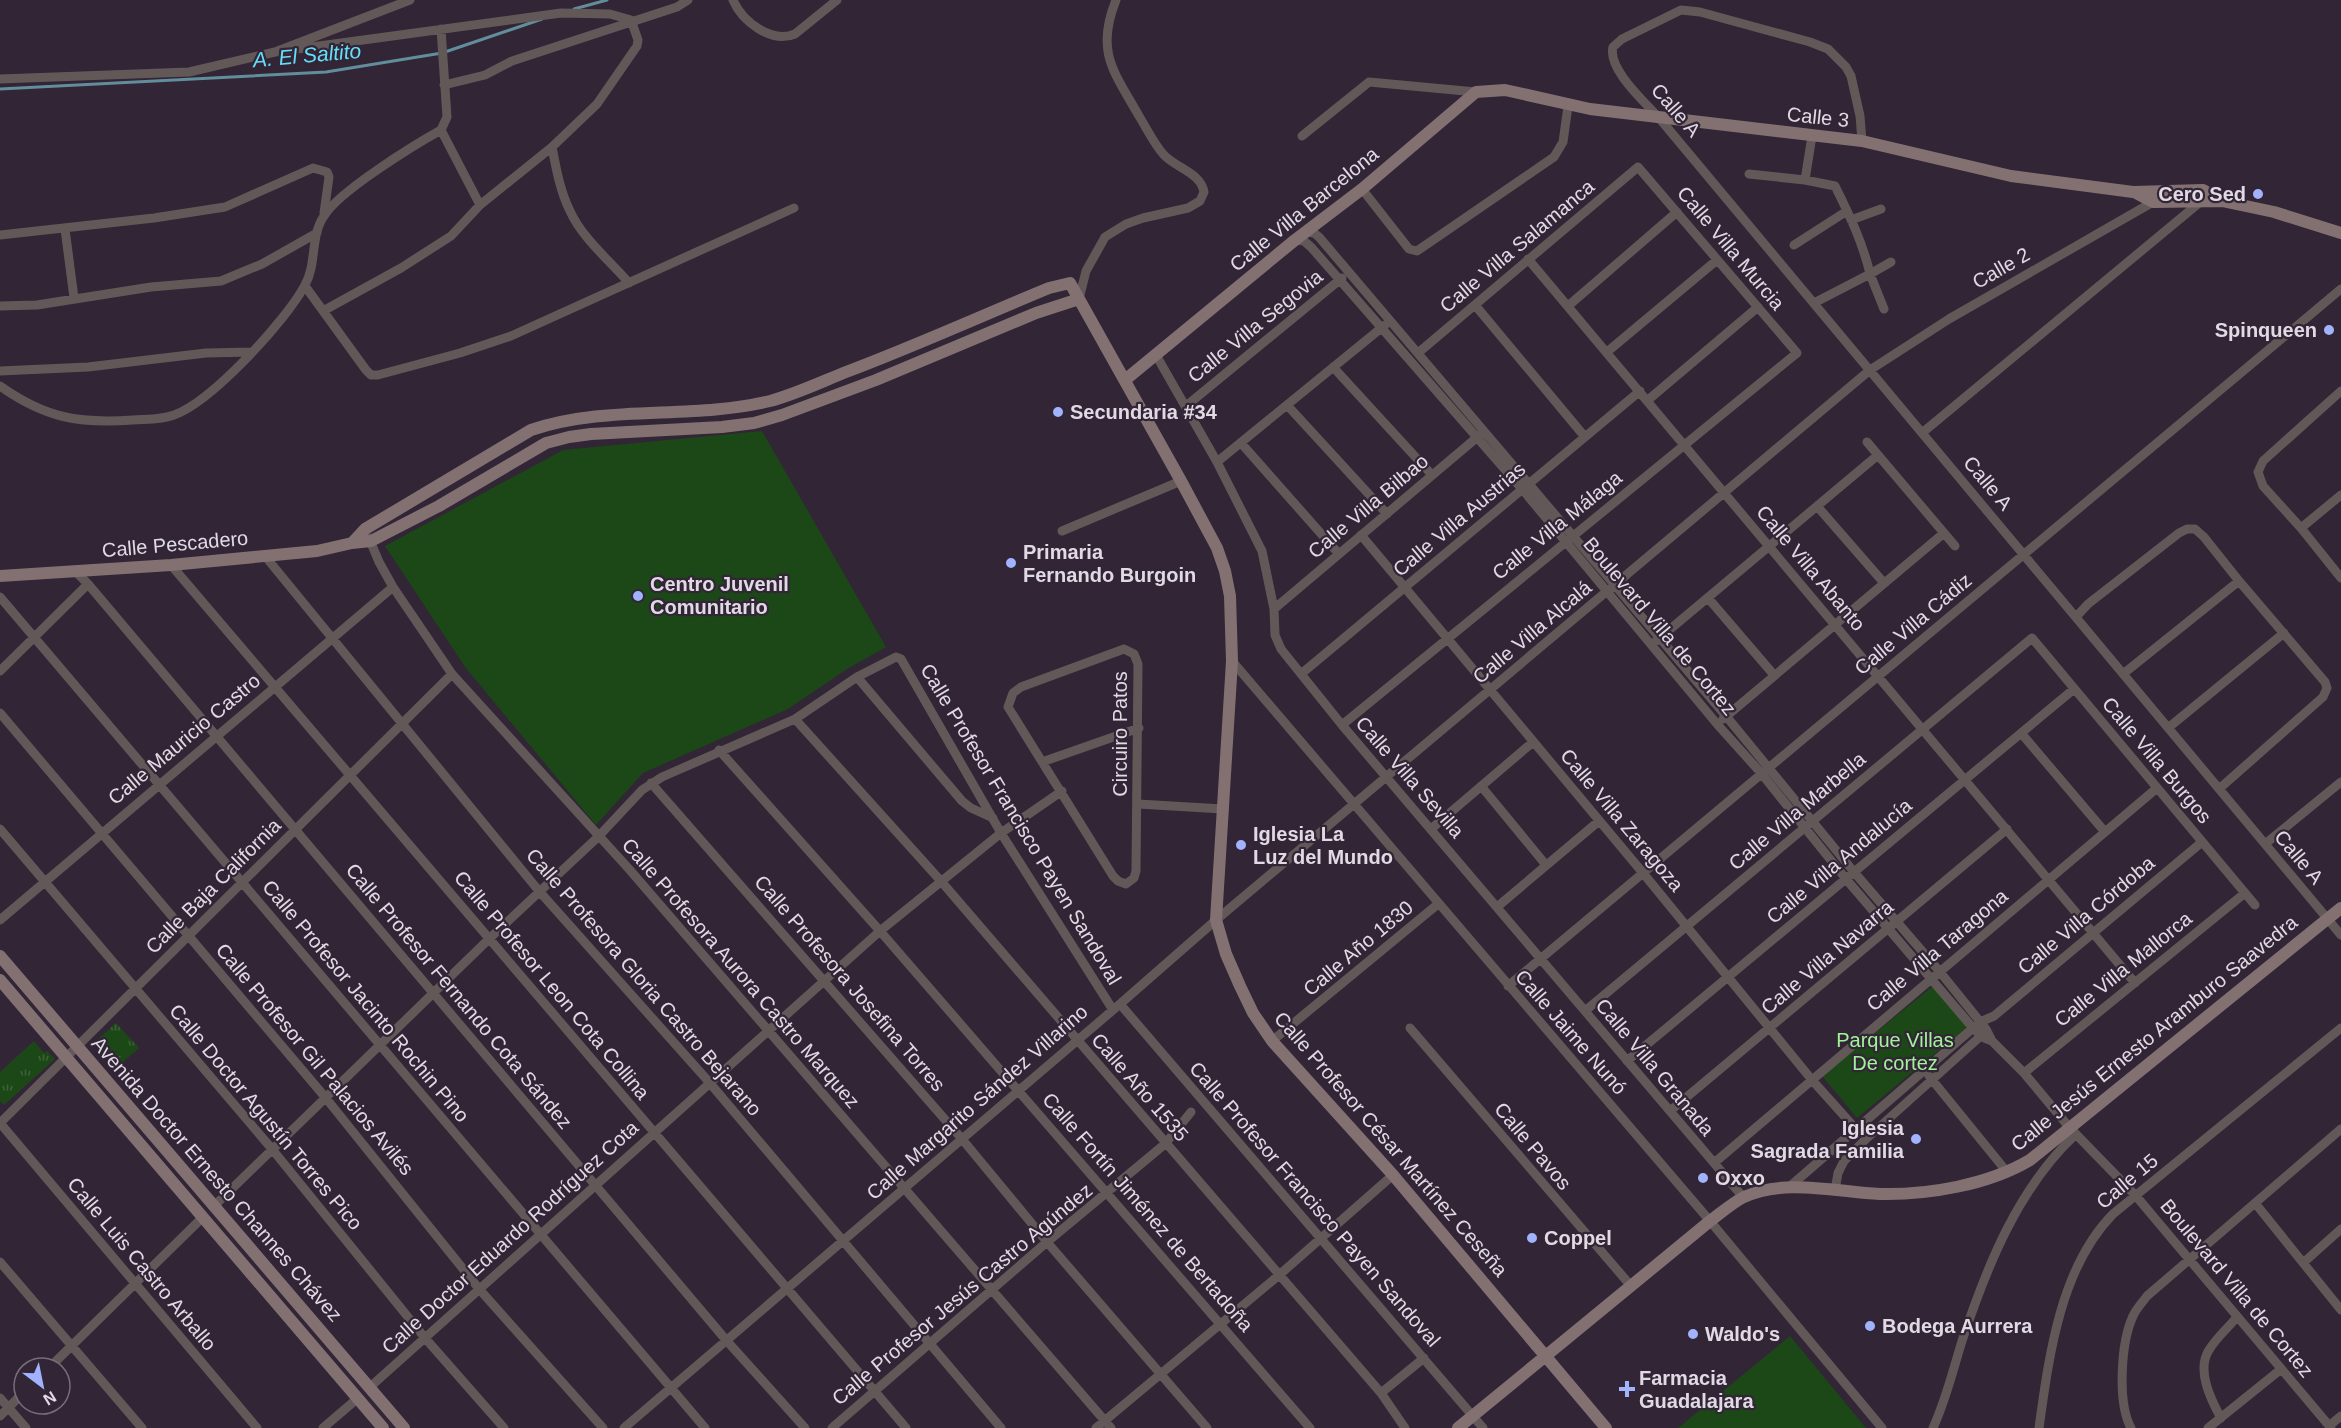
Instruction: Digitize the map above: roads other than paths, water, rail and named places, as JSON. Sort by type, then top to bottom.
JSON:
[{"type":"street","points":[[275,52],[410,0]]},
{"type":"street","points":[[444,85],[485,75],[512,61],[631,20],[677,7],[688,0]]},
{"type":"street","points":[[733,0],[738,11],[762,31],[787,36],[795,34],[837,0]]},
{"type":"street","points":[[370,541],[439,506],[546,443],[591,434],[722,427],[754,423],[876,380],[1036,313],[1079,299],[1086,271],[1099,245],[1113,231],[1143,218],[1188,208],[1200,201],[1204,192],[1200,182],[1163,154],[1115,75],[1109,58],[1107,27],[1116,0]]},
{"type":"street","name":"Calle A","points":[[1862,141],[1851,76],[1846,67],[1828,49],[1810,42],[1700,12],[1681,10],[1622,39],[1613,47],[1611,53],[1615,66],[1622,76],[2341,935]]},
{"type":"street","points":[[0,79],[189,72],[275,52],[561,13],[610,14],[631,20]]},
{"type":"street","points":[[323,311],[401,268],[451,236],[480,205],[552,147],[597,104],[637,46],[638,40],[631,20]]},
{"type":"street","points":[[324,215],[364,181],[441,130],[447,117],[441,29]]},
{"type":"street","name":"Calle 3","points":[[1302,136],[1369,82],[1476,92],[1505,90],[1568,106],[1660,119],[1862,141],[2011,176],[2133,192],[2203,190],[2222,201],[2274,212],[2341,233]]},
{"type":"street","name":"Calle Villa Barcelona","points":[[1125,380],[1300,236],[1362,189],[1476,92]]},
{"type":"street","points":[[1362,189],[1409,249],[1417,251],[1554,157],[1563,142],[1568,106]]},
{"type":"street","points":[[441,130],[480,205]]},
{"type":"street","points":[[1805,180],[1812,136]]},
{"type":"street","points":[[552,147],[560,184],[570,211],[584,232],[629,283]]},
{"type":"street","name":"Calle Villa Murcia","points":[[1638,167],[1797,353]]},
{"type":"street","name":"Calle Villa Salamanca","points":[[1418,352],[1638,167]]},
{"type":"street","points":[[0,235],[154,218],[225,207],[313,168],[327,172],[329,177],[324,215],[317,233],[311,274],[305,286],[285,315],[252,352],[187,408],[165,418],[108,422],[59,417],[38,409],[0,386]]},
{"type":"street","points":[[1749,174],[1805,180],[1834,186],[1849,215],[1884,309]]},
{"type":"street","points":[[2133,192],[2152,202],[2222,201]]},
{"type":"street","name":"Calle 2","points":[[1870,370],[1949,319],[2152,202]]},
{"type":"street","points":[[1922,433],[2199,203]]},
{"type":"street","points":[[305,286],[366,370],[374,376],[460,353],[511,336],[794,208]]},
{"type":"street","points":[[1794,245],[1849,215],[1881,209]]},
{"type":"street","points":[[1568,306],[1677,212]]},
{"type":"street","points":[[65,229],[74,298]]},
{"type":"street","points":[[0,306],[37,305],[152,287],[220,281],[262,264],[317,233]]},
{"type":"street","name":"Boulevard Villa de Cortez","points":[[1482,434],[1381,328],[1300,236],[1314,233],[1319,237],[1418,352],[1482,434],[1569,537],[1615,585],[1726,716],[1804,828],[1888,929],[1931,979],[2024,1073],[2073,1131],[2136,1196],[2330,1427]]},
{"type":"street","name":"Calle Villa Abanto","points":[[1528,259],[2135,983]]},
{"type":"street","points":[[1607,352],[1717,260]]},
{"type":"street","points":[[1814,303],[1891,262]]},
{"type":"street","points":[[352,543],[365,529],[531,430],[581,417],[717,409],[770,401],[870,363],[1048,288],[1070,283],[1086,271]]},
{"type":"street","name":"Calle Villa Segovia","points":[[1186,406],[1348,273]]},
{"type":"street","name":"Calle Profesor César Martínez Ceseña","points":[[1070,283],[1181,480],[1217,548],[1225,571],[1230,596],[1232,661],[1216,920],[1226,954],[1240,986],[1253,1013],[1272,1041],[1393,1175],[1606,1428]]},
{"type":"street","name":"Calle Villa Cádiz","points":[[1508,986],[2341,289]]},
{"type":"street","points":[[1475,305],[1585,437]]},
{"type":"street","points":[[1648,400],[1758,307]]},
{"type":"street","points":[[1217,462],[1390,321]]},
{"type":"street","points":[[0,371],[88,367],[206,353],[252,352]]},
{"type":"street","name":"Calle Villa Málaga","points":[[1342,725],[1569,537],[1797,353]]},
{"type":"street","points":[[1156,355],[1217,462],[1262,550],[1274,609]]},
{"type":"street","points":[[870,363],[876,380]]},
{"type":"street","points":[[1332,367],[1432,475]]},
{"type":"street","name":"Calle Villa Alcalá","points":[[1354,804],[1870,370]]},
{"type":"street","name":"Calle Villa Austrias","points":[[1301,674],[1640,391]]},
{"type":"street","points":[[2341,391],[2263,461],[2258,472],[2263,486],[2301,528],[2341,578]]},
{"type":"street","points":[[1287,405],[1387,514]]},
{"type":"street","points":[[652,431],[653,413]]},
{"type":"street","name":"Calle Villa Bilbao","points":[[1274,609],[1482,434]]},
{"type":"street","points":[[1867,442],[1955,546]]},
{"type":"street","points":[[1241,443],[1340,554]]},
{"type":"street","points":[[1652,645],[1878,456]]},
{"type":"street","points":[[1062,531],[1181,480]]},
{"type":"street","points":[[2301,528],[2341,495]]},
{"type":"street","points":[[1817,506],[1884,583]]},
{"type":"street","name":"Calle Profesora Aurora Castro Marquez","points":[[365,529],[393,587],[452,674],[768,1031],[1108,1424]]},
{"type":"street","points":[[2076,617],[2088,604],[2179,533],[2187,529],[2195,529],[2325,682],[2324,697],[2219,789]]},
{"type":"street","points":[[1717,724],[1944,533]]},
{"type":"street","name":"Calle Villa Zaragoza","points":[[1361,535],[1687,926],[1812,1080],[1855,1128]]},
{"type":"street","name":"Boulevard Villa de Cortez","points":[[1569,537],[1607,592],[1717,724],[1813,821],[1940,972],[1980,1029]]},
{"type":"street","name":"Calle Pescadero","points":[[0,576],[171,565],[317,551],[370,541]]},
{"type":"street","name":"Calle Profesora Gloria Castro Bejarano","points":[[265,556],[539,891],[709,1082],[1002,1428]]},
{"type":"street","name":"Calle Profesor Leon Cota Collina","points":[[171,565],[906,1428]]},
{"type":"street","name":"Calle Profesor Fernando Cota Sández","points":[[75,571],[726,1340],[806,1428]]},
{"type":"street","points":[[2123,674],[2239,581]]},
{"type":"street","points":[[0,671],[88,584]]},
{"type":"street","name":"Calle Mauricio Castro","points":[[0,920],[393,587]]},
{"type":"street","name":"Calle Profesor Jacinto Rochin Pino","points":[[0,597],[705,1428]]},
{"type":"street","points":[[1708,598],[1774,675]]},
{"type":"street","name":"Calle Villa Sevilla","points":[[1274,609],[1277,642],[1301,674],[1540,959]]},
{"type":"street","points":[[2168,728],[2284,633]]},
{"type":"street","name":"Calle Villa Burgos","points":[[2032,638],[2255,904]]},
{"type":"street","name":"Calle Villa Marbella","points":[[1585,1011],[2032,638]]},
{"type":"street","name":"Circuiro Patos","points":[[1124,649],[1134,654],[1138,664],[1136,871],[1134,878],[1126,884],[1113,876],[1042,762],[1011,715],[1008,707],[1013,693],[1021,687],[1124,649]]},
{"type":"street","name":"Calle Profesor Francisco Payen Sandoval","points":[[857,677],[898,656],[1001,833],[1117,1007],[1483,1428]]},
{"type":"street","name":"Calle Jaime Nunó","points":[[1232,661],[1710,1221],[1882,1428]]},
{"type":"street","name":"Calle Baja California","points":[[0,1123],[452,674]]},
{"type":"street","points":[[213,1207],[490,938],[598,837],[642,790],[651,783],[719,750],[795,719],[857,677],[962,801],[971,808],[993,818]]},
{"type":"street","name":"Calle Villa Andalucía","points":[[1627,1061],[2074,689]]},
{"type":"street","name":"Calle Profesor Gil Palacios Avilés","points":[[0,713],[326,1098],[480,1290],[603,1428]]},
{"type":"street","name":"Calle Año 1535","points":[[795,719],[940,880],[1380,1393],[1405,1428]]},
{"type":"street","points":[[1042,762],[1138,728]]},
{"type":"street","points":[[2021,733],[2104,832]]},
{"type":"street","points":[[1431,829],[1533,742]]},
{"type":"street","name":"Calle Fortín Jiménez de Bertadoña","points":[[719,750],[880,931],[1310,1428]]},
{"type":"street","points":[[2265,844],[2341,782]]},
{"type":"street","name":"Calle Profesora Josefina Torres","points":[[651,783],[962,1138],[1047,1242],[1207,1428]]},
{"type":"street","points":[[1481,786],[1546,865]]},
{"type":"street","name":"Calle Villa Taragona","points":[[1714,1163],[2157,788]]},
{"type":"street","name":"Calle Doctor Eduardo Rodríguez Cota","points":[[370,1387],[880,931],[940,880],[1001,833],[1062,791]]},
{"type":"street","points":[[1138,804],[1222,809]]},
{"type":"street","name":"Calle Margarito Sández Villarino","points":[[624,1428],[1354,804]]},
{"type":"street","points":[[1497,907],[1599,820]]},
{"type":"street","name":"Calle Doctor Agustín Torres Pico","points":[[0,829],[272,1149],[425,1338],[504,1428]]},
{"type":"street","name":"Calle Villa Navarra","points":[[1670,1111],[2007,830]]},
{"type":"street","name":"Calle Villa Córdoba","points":[[1980,1029],[2202,842]]},
{"type":"street","name":"Calle Villa Mallorca","points":[[2024,1073],[2245,892]]},
{"type":"street","name":"Calle Año 1830","points":[[1272,1041],[1438,904]]},
{"type":"street","name":"Calle Jesús Ernesto Aramburo Saavedra","points":[[1458,1428],[1710,1221],[1743,1197],[1787,1188],[1880,1194],[1907,1192],[1958,1185],[2007,1172],[2030,1160],[2073,1131],[2341,908]]},
{"type":"street","name":"Avenida Doctor Ernesto Channes Chávez","points":[[0,956],[404,1428]]},
{"type":"street","name":"Calle Villa Granada","points":[[1540,959],[1743,1197]]},
{"type":"street","name":"Avenida Doctor Ernesto Channes Chávez","points":[[0,980],[383,1428]]},
{"type":"street","name":"Calle Pavos","points":[[1410,1028],[1630,1286]]},
{"type":"street","name":"Calle 15","points":[[2039,1428],[2048,1362],[2056,1327],[2090,1242],[2099,1228],[2341,1028]]},
{"type":"street","points":[[1787,1188],[1924,1071],[1980,1029]]},
{"type":"street","points":[[1835,1190],[1838,1173],[1844,1161],[1932,1080],[1980,1029]]},
{"type":"street","points":[[1924,1071],[2007,1172]]},
{"type":"street","name":"Calle Profesor Jesús Castro Agúndez","points":[[832,1428],[1047,1242],[1165,1144],[1191,1112]]},
{"type":"street","name":"Calle Luis Castro Arballo","points":[[0,1123],[257,1428]]},
{"type":"street","points":[[2131,1428],[2121,1395],[2128,1331],[2133,1315],[2146,1296],[2341,1129]]},
{"type":"street","points":[[1933,1428],[1963,1339],[2004,1232],[2073,1131]]},
{"type":"street","points":[[1095,1428],[1108,1424],[1160,1374],[1278,1276],[1393,1175]]},
{"type":"street","points":[[2254,1203],[2341,1310]]},
{"type":"street","points":[[62,1356],[203,1217]]},
{"type":"street","points":[[2303,1263],[2341,1229]]},
{"type":"street","points":[[0,1262],[142,1428]]},
{"type":"street","points":[[2221,1418],[2208,1388],[2206,1356],[2209,1348],[2237,1317]]},
{"type":"street","points":[[1380,1393],[1424,1358]]},
{"type":"street","points":[[2208,1428],[2280,1370]]},
{"type":"street","points":[[0,1398],[26,1428]]},
{"type":"street","points":[[323,1428],[358,1398]]},
{"type":"street","points":[[0,1416],[12,1404]]},
{"type":"street","points":[[2330,1427],[2341,1416]]},
{"type":"waterway","name":"A. El Saltito","points":[[574,9],[607,0]]},
{"type":"waterway","name":"A. El Saltito","points":[[0,89],[326,72],[442,53],[542,19]]},
{"type":"place","name":"Cero Sed","points":[[2258,194]]},
{"type":"place","name":"Spinqueen","points":[[2329,330]]},
{"type":"place","name":"Secundaria #34","points":[[1058,412]]},
{"type":"place","name":"Primaria Fernando Burgoin","points":[[1011,563]]},
{"type":"place","name":"Centro Juvenil Comunitario","points":[[638,596]]},
{"type":"place","name":"Iglesia La Luz del Mundo","points":[[1241,845]]},
{"type":"place","name":"Iglesia Sagrada Familia","points":[[1916,1139]]},
{"type":"place","name":"Oxxo","points":[[1703,1178]]},
{"type":"place","name":"Coppel","points":[[1532,1238]]},
{"type":"place","name":"Bodega Aurrera","points":[[1870,1326]]},
{"type":"place","name":"Waldo's","points":[[1693,1334]]},
{"type":"place","name":"Farmacia Guadalajara","points":[[1627,1389]]},
{"type":"park label","name":"Parque Villas De cortez","points":[[1895,1052]]}]
